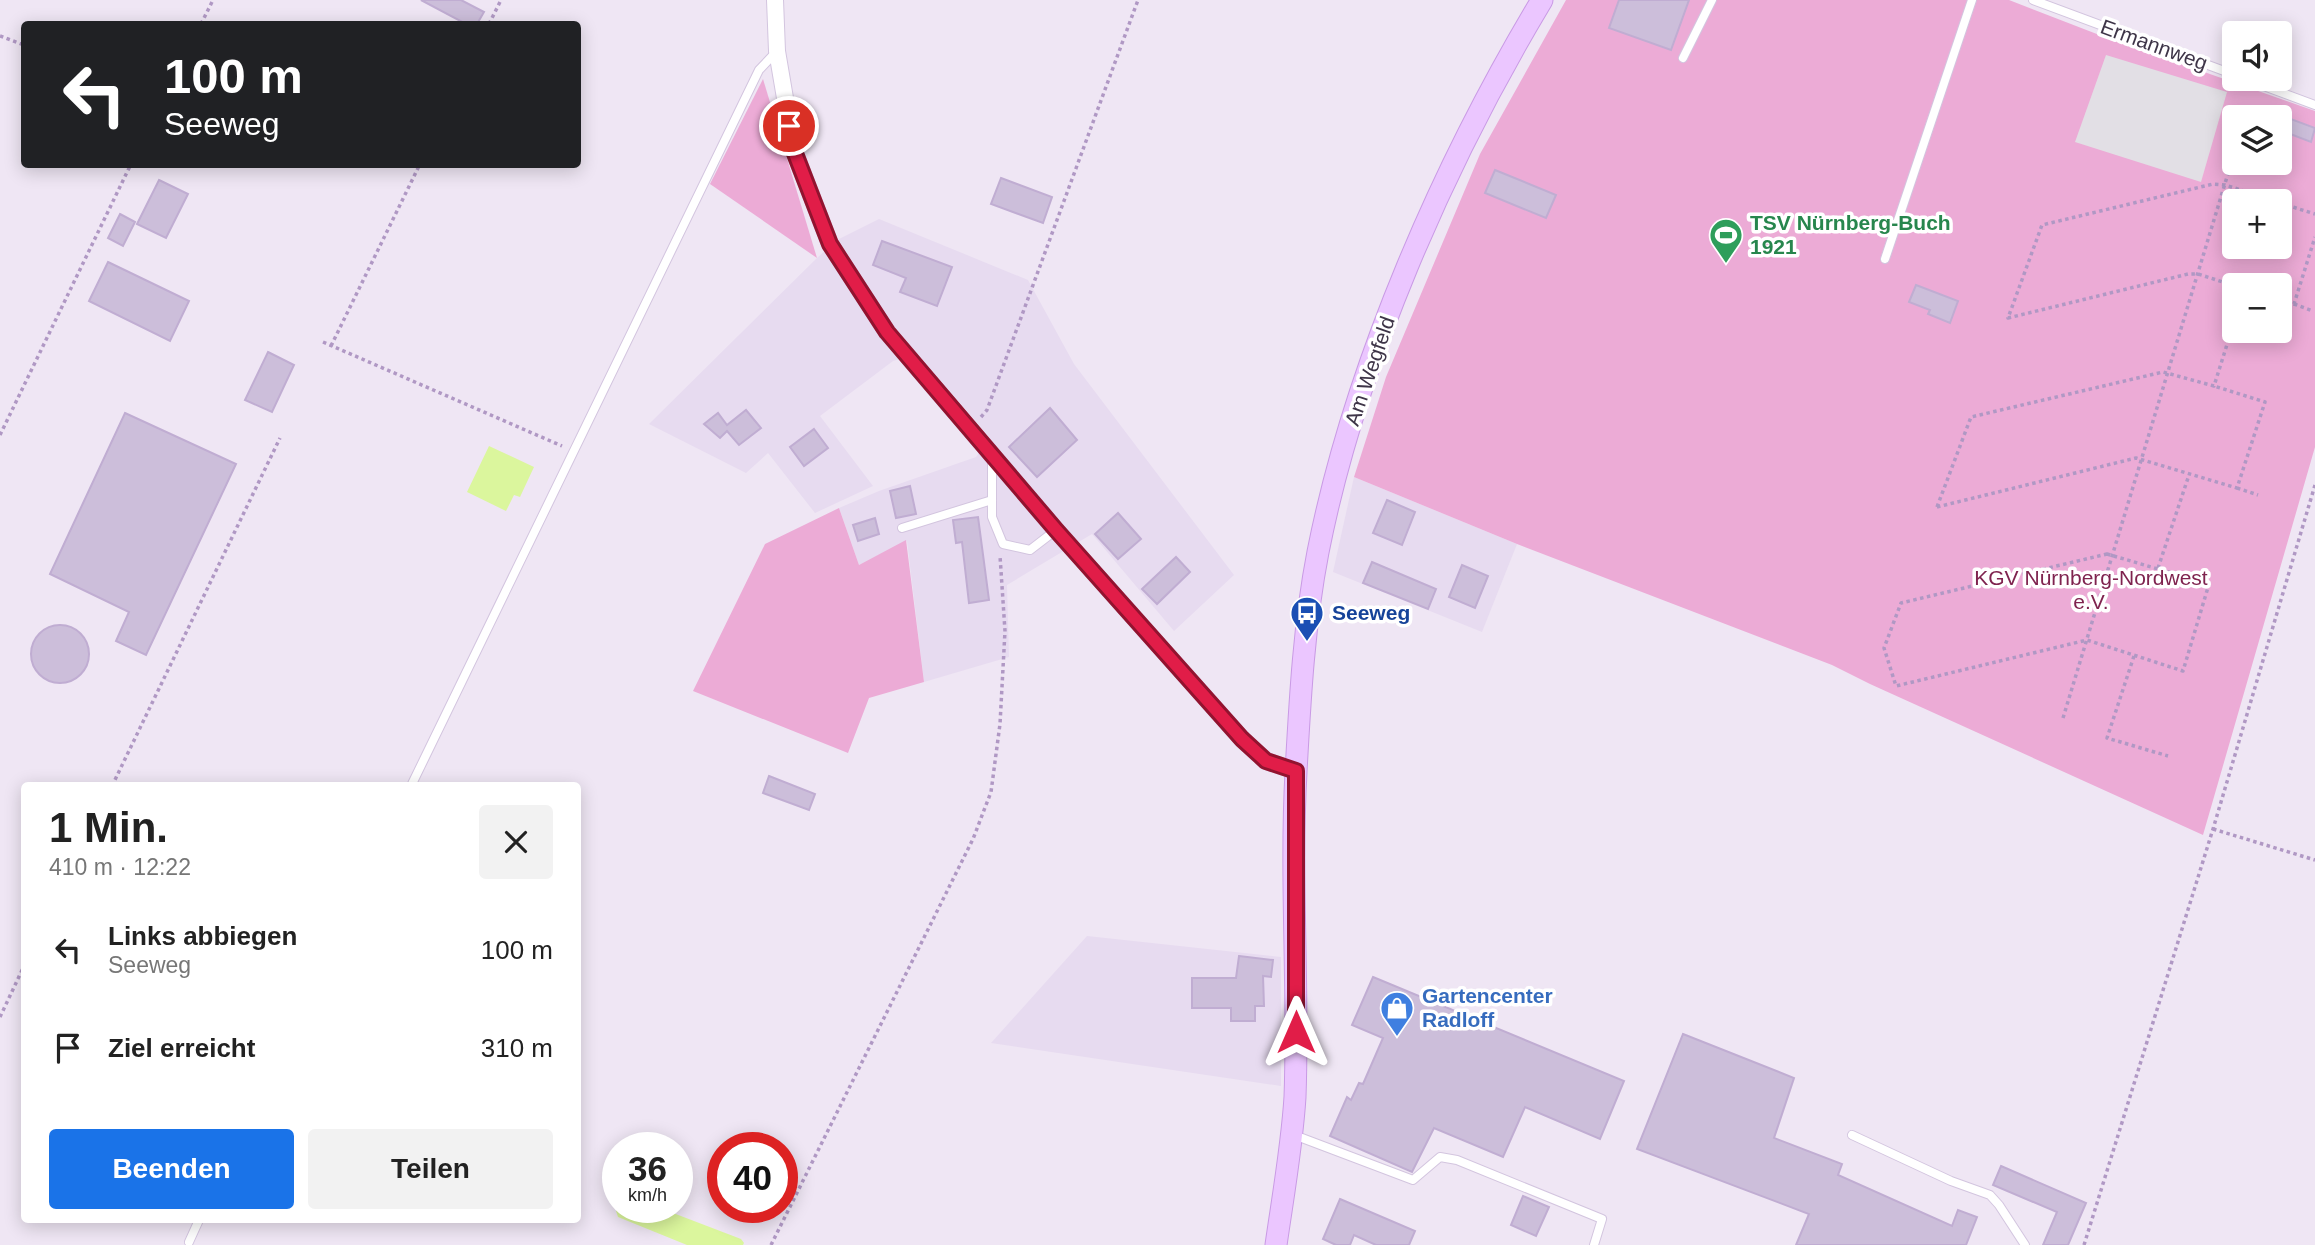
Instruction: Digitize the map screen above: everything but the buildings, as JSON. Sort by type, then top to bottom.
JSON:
[{"type":"street","points":[[775,0],[777,51],[794,151],[830,244],[887,332],[992,457],[1242,739],[1266,761],[1296,771]]},
{"type":"street","name":"Am Wegfeld","points":[[1276,1245],[1292,1134],[1295,1067],[1296,771],[1317,556],[1352,423],[1393,304],[1437,202],[1500,74],[1542,0]]},
{"type":"lane","points":[[1684,58],[1712,0]]},
{"type":"lane","points":[[1885,259],[1972,0]]},
{"type":"lane","name":"Ermannweg","points":[[2033,0],[2222,70]]},
{"type":"lane","points":[[413,782],[759,70],[777,51]]},
{"type":"lane","points":[[2279,91],[2315,104]]},
{"type":"lane","points":[[992,457],[992,517],[1003,544],[1030,550],[1056,530]]},
{"type":"lane","points":[[902,528],[992,500]]},
{"type":"lane","points":[[1292,1134],[1413,1180],[1440,1157],[1457,1160],[1602,1219],[1594,1245]]},
{"type":"lane","points":[[1852,1135],[1951,1181],[1990,1195],[2025,1245]]},
{"type":"lane","points":[[189,1242],[198,1223]]},
{"type":"path","points":[[202,21],[213,0]]},
{"type":"path","points":[[490,21],[500,0]]},
{"type":"path","points":[[970,430],[987,410],[1138,0]]},
{"type":"path","points":[[0,36],[21,44]]},
{"type":"path","points":[[0,435],[129,168]]},
{"type":"path","points":[[331,346],[418,168]]},
{"type":"path","points":[[2063,718],[2228,175]]},
{"type":"path","points":[[2222,282],[2198,274],[2188,274],[2008,318],[2042,225],[2213,184],[2237,189]]},
{"type":"path","points":[[2292,207],[2315,214]]},
{"type":"path","points":[[2313,311],[2294,304],[2315,237]]},
{"type":"path","points":[[323,342],[574,451]]},
{"type":"path","points":[[2214,386],[2227,343]]},
{"type":"path","points":[[2237,488],[2265,402],[2163,372],[1971,418],[1937,507],[2136,458],[2258,495]]},
{"type":"path","points":[[114,782],[280,438]]},
{"type":"path","points":[[2158,568],[2189,475]]},
{"type":"path","points":[[2084,1245],[2213,829],[2315,485]]},
{"type":"path","points":[[771,1245],[973,839],[990,792],[1000,724],[1005,631],[999,562],[1003,544]]},
{"type":"path","points":[[2114,554],[2209,584],[2183,671],[2087,640],[1896,686],[1884,648],[1902,603],[2114,554]]},
{"type":"path","points":[[2134,656],[2107,738],[2168,756]]},
{"type":"path","points":[[2213,829],[2315,860]]},
{"type":"path","points":[[0,1017],[21,972]]},
{"type":"shaded area","points":[[2106,55],[2227,92],[2201,182],[2075,142]]},
{"type":"shaded area","points":[[879,219],[1028,280],[1074,364],[1234,575],[1174,631],[1092,534],[1007,585],[1009,657],[924,682],[907,541],[859,565],[839,508],[976,457],[990,438],[918,354],[893,361],[820,416],[873,486],[815,513],[768,453],[746,473],[649,424],[837,240]]},
{"type":"shaded area","points":[[489,446],[534,467],[520,497],[514,495],[506,511],[467,492]]},
{"type":"shaded area","points":[[1354,477],[1517,544],[1482,632],[1333,572]]},
{"type":"shaded area","points":[[1087,936],[1281,957],[1281,1086],[991,1043]]},
{"type":"shaded area","points":[[693,1221],[741,1239],[744,1243],[687,1245],[633,1223],[693,1223]]},
{"type":"green space","name":"TSV Nürnberg-Buch 1921","points":[[1566,0],[2009,0],[2222,78],[2222,91],[2258,91],[2315,111],[2315,447],[2203,835],[1832,665],[1517,544],[1354,477],[1386,377],[1480,154]]},
{"type":"green space","points":[[763,79],[817,258],[710,184]]},
{"type":"green space","points":[[839,508],[859,565],[906,540],[924,682],[869,698],[848,753],[693,691],[765,544]]},
{"type":"place","name":"TSV Nürnberg-Buch 1921","points":[[1726,265]]},
{"type":"place","name":"Seeweg","points":[[1307,643]]},
{"type":"place","name":"Gartencenter Radloff","points":[[1397,1038]]},
{"type":"route","points":[[789,126],[794,151],[830,244],[887,332],[992,457],[1242,739],[1266,761],[1296,771],[1296,1032]]},
{"type":"park label","name":"KGV Nürnberg-Nordwest e.V.","points":[[2091,590]]}]
